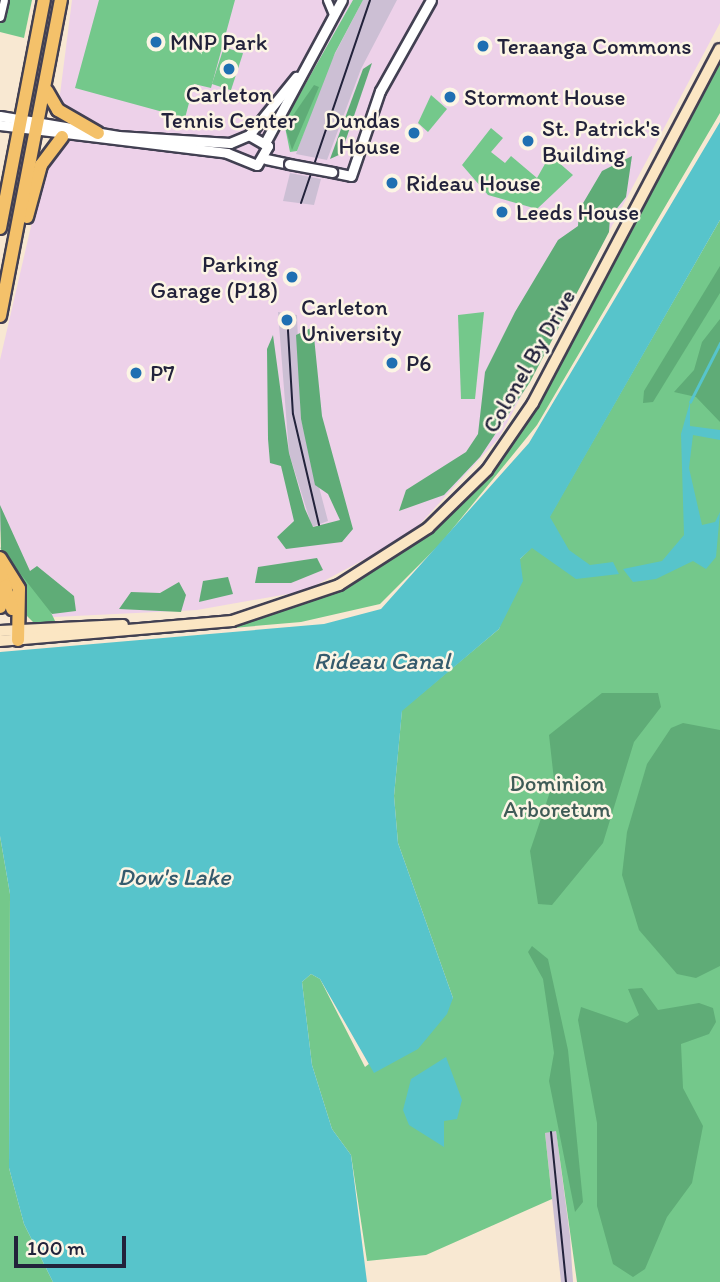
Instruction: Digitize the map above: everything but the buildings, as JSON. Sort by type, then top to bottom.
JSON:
[{"type":"main road","points":[[0,228],[44,0]]},
{"type":"main road","points":[[0,316],[61,0]]},
{"type":"main road","name":"Colonel By Drive","points":[[0,631],[18,633],[241,617],[361,573],[428,528],[487,470],[533,403],[720,49]]},
{"type":"main road","points":[[46,85],[53,106],[98,133]]},
{"type":"main road","points":[[14,250],[41,165],[62,137]]},
{"type":"main road","points":[[0,558],[17,583],[18,633]]},
{"type":"main road","points":[[3,576],[18,633]]},
{"type":"main road","points":[[0,607],[3,576]]},
{"type":"main road","name":"Colonel By Drive","points":[[0,641],[18,633]]},
{"type":"street","points":[[0,17],[4,0]]},
{"type":"street","points":[[327,0],[333,14]]},
{"type":"street","points":[[266,159],[266,141],[296,77],[342,0]]},
{"type":"street","points":[[38,128],[62,137],[240,158],[252,166],[266,159],[351,176],[380,91],[431,0]]},
{"type":"street","points":[[240,158],[246,137],[296,77]]},
{"type":"street","points":[[0,116],[38,128],[216,144],[246,137],[266,141]]},
{"type":"street","points":[[0,125],[20,124]]},
{"type":"shaded area","name":"Carleton University","points":[[72,0],[720,0],[720,23],[499,438],[410,535],[305,591],[197,610],[34,618],[0,530],[0,360],[58,110]]},
{"type":"shaded area","points":[[363,0],[397,0],[361,69],[327,160],[296,154],[326,71]]},
{"type":"shaded area","points":[[290,173],[321,179],[314,205],[283,201]]},
{"type":"shaded area","points":[[278,312],[297,315],[301,419],[328,521],[312,527],[289,453]]},
{"type":"shaded area","points":[[556,1130],[570,1236],[573,1282],[561,1282],[545,1133]]},
{"type":"green space","points":[[0,0],[32,0],[24,38],[0,32]]},
{"type":"green space","name":"MNP Park","points":[[99,0],[235,0],[211,88],[194,84],[185,118],[75,88]]},
{"type":"green space","points":[[353,0],[363,0],[335,53],[297,151],[290,152],[284,122]]},
{"type":"green space","name":"Carleton Tennis Center","points":[[224,47],[243,53],[231,90],[212,84]]},
{"type":"green space","points":[[720,59],[720,113],[537,425],[441,543],[380,604],[301,622],[0,648],[270,615],[348,586],[434,530],[490,474],[530,417]]},
{"type":"green space","points":[[372,63],[341,154],[330,159],[363,69]]},
{"type":"green space","points":[[314,85],[319,87],[292,150],[285,127]]},
{"type":"green space","points":[[431,95],[447,109],[428,132],[418,123]]},
{"type":"green space","points":[[491,128],[503,138],[491,152],[505,163],[511,156],[537,178],[550,155],[573,175],[537,209],[488,195],[462,165]]},
{"type":"green space","points":[[632,156],[626,197],[610,217],[609,232],[530,382],[480,457],[444,495],[399,511],[406,490],[466,452],[478,434],[485,372],[515,312],[558,240],[578,226],[579,210],[602,171]]},
{"type":"green space","name":"Dominion Arboretum","points":[[720,220],[720,1282],[577,1282],[556,1131],[545,1133],[552,1199],[426,1255],[367,1261],[351,1155],[332,1129],[312,1065],[302,982],[311,974],[320,979],[365,1067],[453,998],[398,843],[394,796],[402,710],[499,629],[520,559],[532,547]]},
{"type":"green space","points":[[720,266],[720,293],[653,402],[643,403],[644,391]]},
{"type":"green space","points":[[484,312],[475,399],[461,399],[458,315]]},
{"type":"green space","points":[[720,319],[720,422],[696,397],[674,392],[694,370],[702,342]]},
{"type":"green space","points":[[313,327],[322,416],[353,529],[342,542],[286,549],[277,537],[294,521],[281,466],[270,463],[268,439],[267,349],[273,335],[289,453],[305,509],[313,527],[340,520],[328,494],[315,485],[301,419],[296,335]]},
{"type":"green space","points":[[0,505],[30,571],[37,566],[74,596],[76,611],[52,614],[1,549]]},
{"type":"green space","points":[[0,547],[44,598],[56,623],[33,622],[26,615]]},
{"type":"green space","points":[[317,558],[323,570],[291,583],[255,583],[258,567]]},
{"type":"green space","points":[[228,577],[233,594],[199,602],[203,581]]},
{"type":"green space","points":[[179,582],[186,595],[181,612],[119,609],[131,592],[160,593]]},
{"type":"green space","points":[[602,693],[658,693],[661,707],[634,742],[603,843],[552,905],[538,904],[530,851],[554,780],[549,735]]},
{"type":"green space","points":[[683,723],[720,730],[720,966],[696,978],[677,974],[639,930],[622,875],[627,832],[647,764],[671,728]]},
{"type":"green space","points":[[0,836],[10,894],[9,1168],[24,1224],[53,1282],[0,1282]]},
{"type":"green space","points":[[532,946],[548,959],[568,1050],[583,1202],[575,1212],[549,1081],[554,1053],[543,979],[528,952]]},
{"type":"green space","points":[[642,988],[658,1010],[699,1003],[713,1008],[716,1022],[709,1034],[681,1044],[683,1088],[703,1126],[692,1183],[667,1217],[645,1269],[633,1277],[613,1264],[597,1206],[597,1123],[578,1020],[581,1007],[627,1023],[639,1015],[628,989]]},
{"type":"water","name":"Dow's Lake","points":[[720,122],[720,220],[550,517],[569,550],[590,565],[613,562],[619,574],[576,579],[532,548],[520,559],[523,581],[499,629],[402,711],[394,796],[398,843],[453,998],[447,1014],[418,1049],[374,1073],[320,979],[311,974],[302,982],[312,1065],[332,1129],[351,1155],[367,1282],[53,1282],[24,1224],[9,1168],[10,894],[0,836],[0,652],[324,624],[381,609],[529,443]]},
{"type":"water","points":[[690,402],[690,426],[720,430],[720,440],[693,435],[689,468],[702,525],[715,522],[720,512],[716,557],[706,569],[693,561],[656,579],[633,582],[623,569],[662,561],[684,535],[681,434]]},
{"type":"water","points":[[446,1057],[462,1100],[457,1119],[444,1121],[444,1147],[409,1125],[403,1110],[411,1079]]},
{"type":"waterway","points":[[690,402],[720,343]]},
{"type":"tram line","points":[[301,203],[370,0]]},
{"type":"tram line","points":[[287,314],[293,414],[319,525]]},
{"type":"tram line","points":[[551,1132],[566,1282]]},
{"type":"place","name":"MNP Park","points":[[156,42]]},
{"type":"place","name":"Teraanga Commons","points":[[483,46]]},
{"type":"place","name":"Carleton Tennis Center","points":[[229,69]]},
{"type":"place","name":"Stormont House","points":[[450,97]]},
{"type":"place","name":"Dundas House","points":[[414,133]]},
{"type":"place","name":"St. Patrick's Building","points":[[528,141]]},
{"type":"place","name":"Rideau House","points":[[392,183]]},
{"type":"place","name":"Leeds House","points":[[502,212]]},
{"type":"place","name":"Parking Garage (P18)","points":[[292,277]]},
{"type":"place","name":"Carleton University","points":[[287,320]]},
{"type":"place","name":"P6","points":[[392,363]]},
{"type":"place","name":"P7","points":[[136,373]]},
{"type":"water label","name":"Rideau Canal","points":[[382,661]]}]
